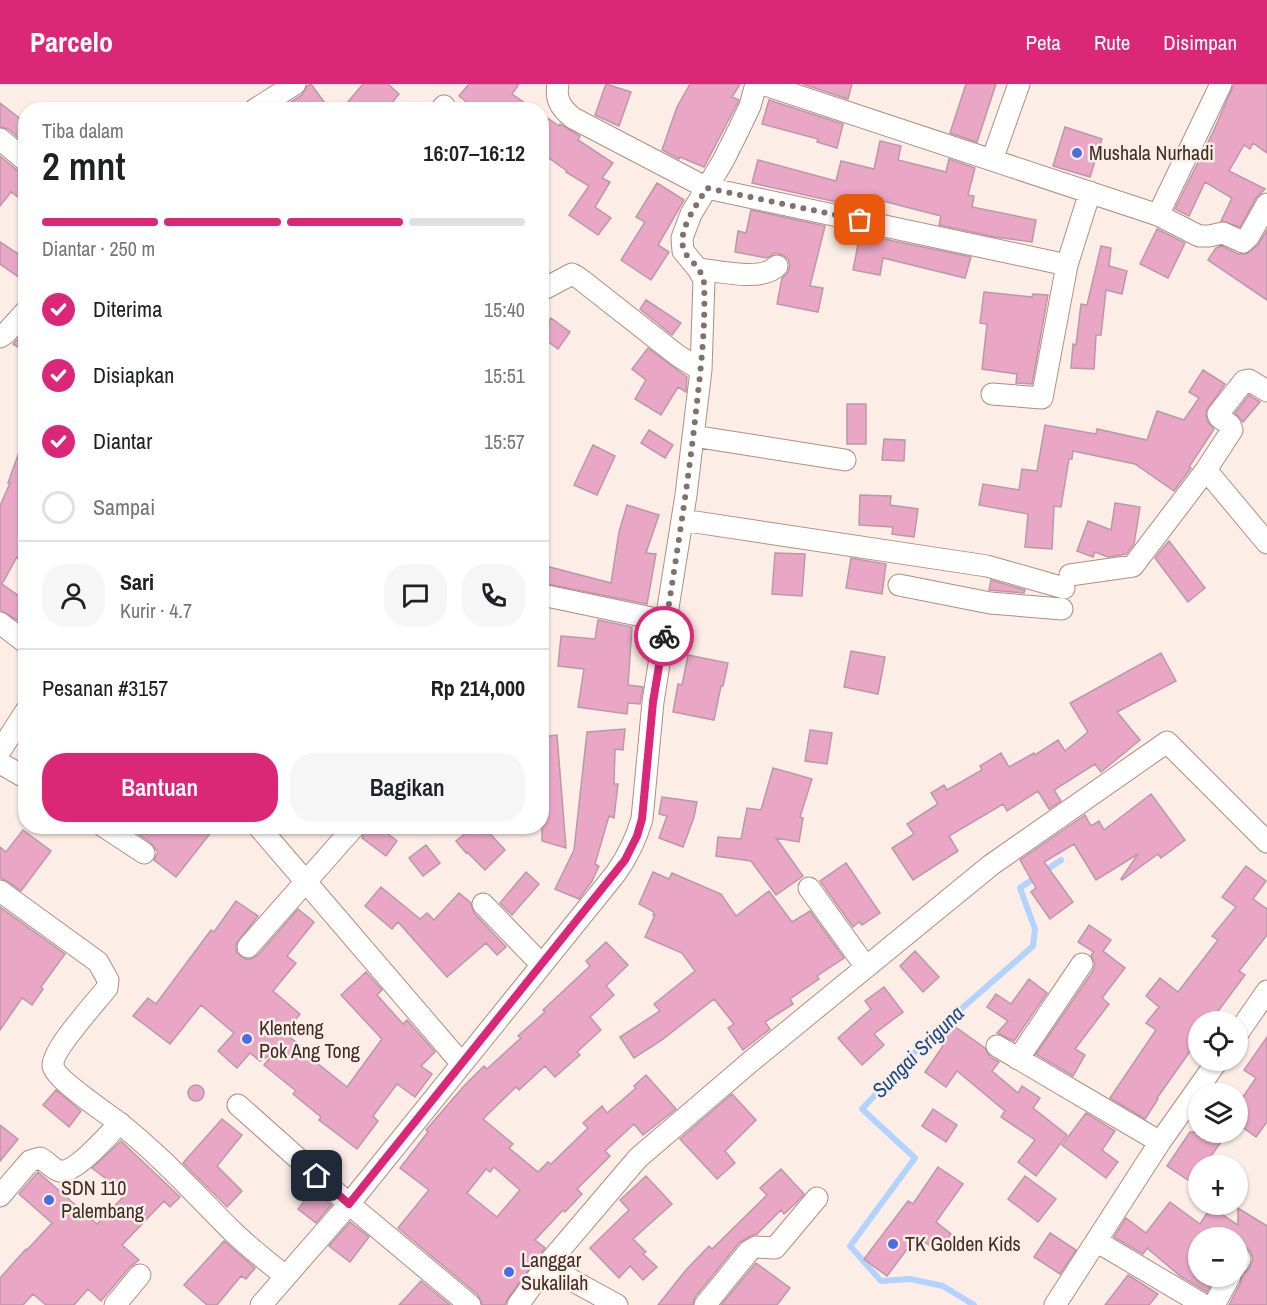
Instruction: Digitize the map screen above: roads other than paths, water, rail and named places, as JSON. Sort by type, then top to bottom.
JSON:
[{"type":"street","points":[[267,102],[295,84]]},
{"type":"street","points":[[558,84],[559,102],[564,111],[573,118],[707,188],[1067,265]]},
{"type":"street","points":[[261,1305],[349,1204],[616,873],[637,836],[642,819],[653,702],[682,520],[701,370],[704,280],[683,251],[682,238],[691,214],[739,129],[750,106],[756,84]]},
{"type":"street","points":[[762,84],[1158,215],[1199,236],[1223,233],[1243,242],[1249,236],[1267,204]]},
{"type":"street","points":[[992,160],[1019,84]]},
{"type":"street","points":[[1158,215],[1221,84]]},
{"type":"street","points":[[0,139],[18,154]]},
{"type":"street","points":[[992,394],[1042,398],[1067,265],[1090,192]]},
{"type":"street","points":[[698,269],[758,275],[769,272],[777,266]]},
{"type":"street","points":[[549,286],[572,274],[677,355],[701,370]]},
{"type":"street","points":[[0,337],[18,320]]},
{"type":"street","points":[[682,520],[987,566],[1067,581],[1133,566],[1206,470],[1232,430],[1218,414],[1244,381],[1249,380],[1267,391]]},
{"type":"street","points":[[693,436],[845,460]]},
{"type":"street","points":[[1206,470],[1267,543]]},
{"type":"street","points":[[899,585],[990,603],[1062,609]]},
{"type":"street","points":[[549,597],[666,621]]},
{"type":"street","points":[[0,623],[18,637]]},
{"type":"street","points":[[0,751],[18,723]]},
{"type":"street","points":[[518,1305],[546,1266],[638,1158],[749,1063],[991,865],[1167,742],[1267,842]]},
{"type":"street","points":[[0,764],[18,774]]},
{"type":"street","points":[[115,834],[144,854]]},
{"type":"street","points":[[265,834],[462,1064]]},
{"type":"street","points":[[248,947],[348,834]]},
{"type":"street","points":[[809,888],[866,967]]},
{"type":"street","points":[[0,891],[98,962],[108,980],[107,988],[57,1050],[53,1066],[65,1082],[120,1124],[179,1176],[232,1230],[285,1276]]},
{"type":"street","points":[[483,904],[542,965]]},
{"type":"street","points":[[1018,1059],[1082,964]]},
{"type":"street","points":[[1248,1019],[1267,991]]},
{"type":"street","points":[[997,1046],[1160,1142]]},
{"type":"street","points":[[1055,1305],[1160,1142],[1210,1071]]},
{"type":"street","points":[[238,1105],[349,1204],[470,1305]]},
{"type":"street","points":[[0,1196],[30,1161],[39,1158],[60,1171],[68,1170],[85,1158],[120,1124]]},
{"type":"street","points":[[705,1305],[749,1251],[756,1247],[775,1248],[817,1198]]},
{"type":"street","points":[[1096,1241],[1204,1305]]},
{"type":"street","points":[[546,1266],[617,1305]]},
{"type":"street","points":[[115,1305],[140,1275]]},
{"type":"street","points":[[1214,1305],[1224,1287]]},
{"type":"waterway","name":"Sungai Sriguna","points":[[974,1305],[943,1286],[910,1279],[881,1281],[850,1246],[915,1158],[862,1109],[928,1038],[1033,946],[1035,929],[1020,888],[1061,860]]},
{"type":"place","name":"Mushala Nurhadi","points":[[1077,153]]},
{"type":"place","name":"Klenteng Pok Ang Tong","points":[[247,1039]]},
{"type":"place","name":"SDN 110 Palembang","points":[[49,1200]]},
{"type":"place","name":"TK Golden Kids","points":[[893,1244]]},
{"type":"place","name":"Langgar Sukalilah","points":[[509,1272]]}]
